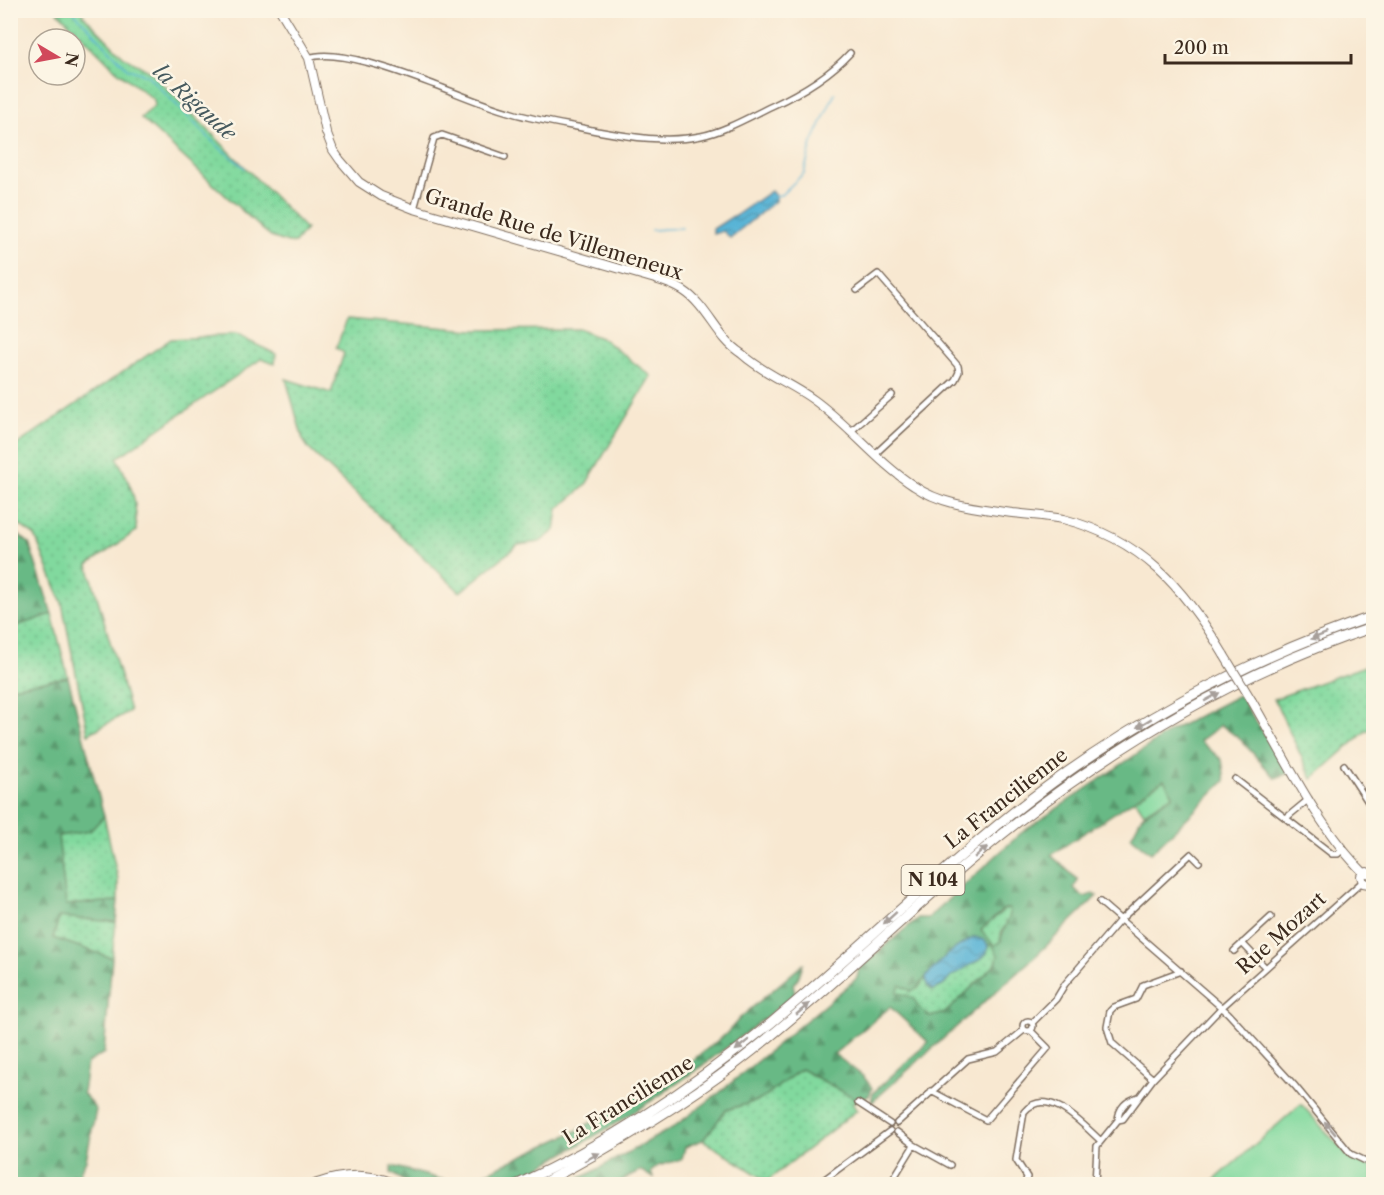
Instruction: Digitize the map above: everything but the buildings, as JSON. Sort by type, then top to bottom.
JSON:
[{"type":"highway","name":"La Francilienne","points":[[518,1185],[604,1139],[660,1104],[732,1054],[811,989],[957,858],[1063,775],[1116,740],[1191,696],[1267,658],[1374,616]]},
{"type":"highway","name":"La Francilienne","points":[[541,1185],[601,1153],[666,1113],[738,1062],[819,995],[966,865],[1010,829],[1122,747],[1224,690],[1301,655],[1374,627]]},
{"type":"highway","points":[[316,1185],[333,1179],[362,1176],[379,1178],[393,1184]]},
{"type":"main road","name":"Grande Rue de Villemeneux","points":[[280,10],[309,58],[326,132],[340,160],[359,182],[372,192],[414,208],[679,288],[693,299],[726,340],[743,356],[762,371],[813,399],[906,481],[936,498],[970,507],[1061,519],[1087,526],[1114,538],[1158,568],[1180,590],[1198,614],[1309,799],[1342,850],[1363,877]]},
{"type":"main road","points":[[1363,877],[1367,884],[1373,879]]},
{"type":"street","points":[[309,58],[316,55],[327,56],[386,66],[493,107],[541,120],[620,135],[684,139],[703,136],[734,125],[787,99],[827,74],[850,53]]},
{"type":"street","points":[[414,208],[434,138],[437,135],[505,157]]},
{"type":"street","points":[[857,290],[878,274],[958,366],[959,372],[955,380],[875,455]]},
{"type":"street","points":[[850,432],[892,395]]},
{"type":"street","points":[[1344,765],[1374,811]]},
{"type":"street","points":[[1235,779],[1332,854],[1338,854],[1342,850]]},
{"type":"street","points":[[1286,818],[1309,799]]},
{"type":"street","points":[[1031,1030],[1032,1023],[1056,999],[1065,984],[1120,920],[1191,854],[1199,862]]},
{"type":"street","name":"Rue Mozart","points":[[1101,1141],[1118,1120],[1119,1112],[1128,1101],[1138,1097],[1221,1008],[1363,877]]},
{"type":"street","points":[[1100,902],[1221,1008],[1295,1086],[1352,1154],[1374,1165]]},
{"type":"street","points":[[1234,951],[1271,917]]},
{"type":"street","points":[[1242,943],[1265,967]]},
{"type":"street","points":[[1154,1079],[1112,1043],[1107,1027],[1110,1011],[1114,1006],[1136,999],[1143,985],[1181,971]]},
{"type":"street","points":[[1024,1030],[1024,1022],[1032,1023]]},
{"type":"street","points":[[818,1185],[892,1129],[899,1127],[897,1123],[968,1059],[997,1052],[1024,1030],[1026,1032],[1031,1030]]},
{"type":"street","points":[[932,1091],[986,1120],[1048,1048],[1031,1030]]},
{"type":"street","points":[[1025,1185],[1027,1177],[1016,1160],[1024,1112],[1028,1107],[1043,1102],[1059,1106],[1101,1141],[1096,1152],[1095,1185]]},
{"type":"street","points":[[858,1103],[914,1145],[950,1165]]},
{"type":"street","points":[[891,1185],[914,1145]]},
{"type":"green space","points":[[57,11],[84,11],[83,15],[124,57],[151,72],[306,229],[295,243],[271,237],[141,118],[155,105],[154,100],[116,70],[87,41],[87,27],[73,27]]},
{"type":"green space","points":[[347,319],[472,330],[578,329],[603,339],[651,376],[585,486],[558,509],[555,530],[540,542],[518,545],[460,592],[309,449],[303,440],[286,379],[331,393],[344,353],[336,348]]},
{"type":"green space","points":[[236,335],[276,354],[275,364],[261,359],[117,458],[132,493],[136,509],[136,531],[88,565],[130,711],[88,734],[62,603],[35,536],[11,519],[11,449],[171,339]]},
{"type":"green space","points":[[11,529],[29,543],[52,614],[11,628]]},
{"type":"green space","points":[[52,614],[68,677],[11,687],[10,628]]},
{"type":"green space","points":[[1373,663],[1373,728],[1366,731],[1312,779],[1274,699]]},
{"type":"green space","points":[[68,677],[104,816],[90,831],[58,836],[66,905],[118,901],[116,922],[59,917],[53,938],[112,958],[104,1053],[87,1063],[83,1093],[96,1110],[86,1160],[80,1172],[78,1184],[11,1184],[11,687]]},
{"type":"green space","points":[[1239,695],[1289,773],[1275,778],[1241,740],[1221,725],[1200,741],[1222,760],[1225,781],[1151,853],[1131,837],[1142,816],[1173,795],[1164,780],[1051,855],[1078,880],[1074,888],[1084,897],[1093,894],[1097,896],[1038,954],[871,1103],[873,1093],[928,1042],[890,1007],[834,1054],[864,1077],[872,1088],[869,1096],[858,1100],[801,1069],[760,1100],[726,1110],[703,1140],[685,1147],[682,1159],[658,1166],[651,1172],[653,1178],[640,1170],[616,1184],[562,1184],[587,1175],[672,1128],[719,1093],[857,978],[859,968],[918,918],[928,918],[1021,833],[1172,730]],"holes":[[[1004,909],[1010,909],[1001,941],[993,946],[998,955],[996,964],[945,1013],[930,1017],[918,1007],[914,998],[897,992],[900,985],[911,991],[918,988],[926,977],[984,940],[988,945],[993,944],[981,930]]]},
{"type":"green space","points":[[1164,780],[1173,795],[1144,813],[1135,799]]},
{"type":"green space","points":[[104,816],[118,879],[118,901],[66,905],[58,836],[89,831]]},
{"type":"green space","points":[[1005,909],[1010,909],[1011,915],[1001,933],[996,964],[945,1013],[930,1017],[897,992],[900,985],[918,988],[926,977],[927,985],[932,990],[942,986],[952,976],[987,953],[988,945],[992,944],[981,930]]},
{"type":"green space","points":[[59,917],[116,922],[112,958],[53,938]]},
{"type":"green space","points":[[803,964],[798,979],[793,984],[795,994],[740,1038],[654,1099],[594,1137],[526,1175],[502,1184],[441,1185],[410,1184],[391,1173],[392,1166],[455,1183],[468,1181],[576,1131],[694,1059],[726,1034],[740,1018]]},
{"type":"green space","points":[[801,1069],[858,1100],[852,1103],[857,1110],[767,1181],[703,1140],[726,1110],[760,1100]]},
{"type":"green space","points":[[1301,1104],[1347,1155],[1373,1168],[1373,1184],[1210,1184]]},
{"type":"water","points":[[771,191],[776,197],[775,201],[730,238],[723,231],[713,234],[713,229]]},
{"type":"water","points":[[975,937],[984,940],[988,945],[987,953],[952,976],[942,986],[932,990],[927,985],[926,977],[949,954]]},
{"type":"waterway","name":"la Rigaude","points":[[72,10],[128,69],[147,75],[215,144],[245,168]]},
{"type":"waterway","name":"la Rigaude","points":[[775,196],[781,195],[804,173],[812,143],[835,93]]},
{"type":"waterway","name":"la Rigaude","points":[[651,230],[682,228]]}]
